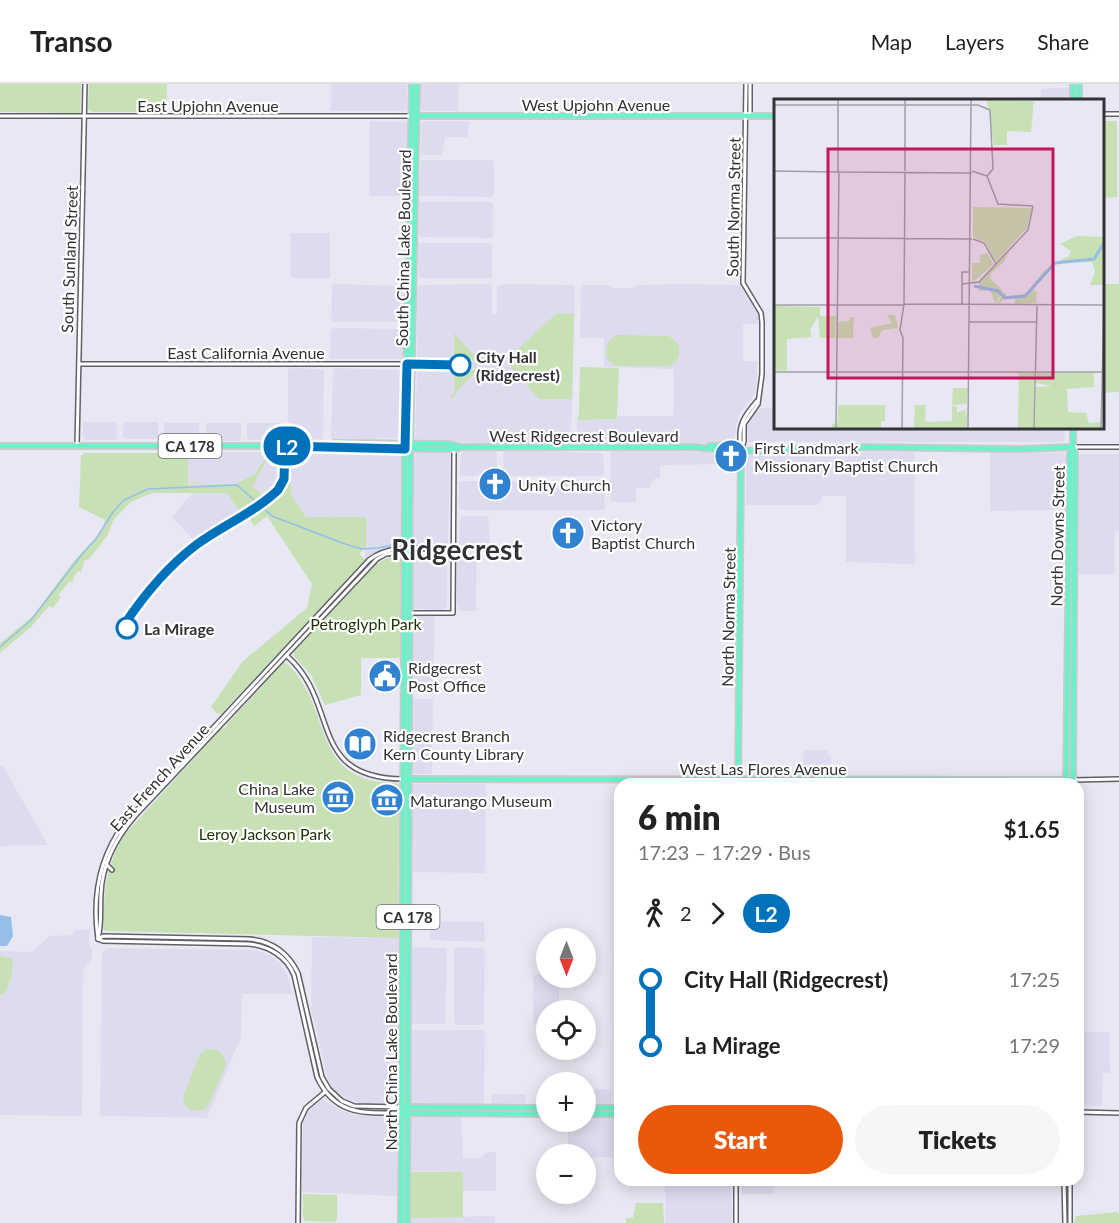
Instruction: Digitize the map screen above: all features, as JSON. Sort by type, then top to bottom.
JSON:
[{"type":"main road","name":"South China Lake Boulevard","points":[[412,84],[414,116]]},
{"type":"main road","name":"South China Lake Boulevard","points":[[408,446],[414,116],[417,84]]},
{"type":"main road","points":[[1079,99],[1080,84]]},
{"type":"main road","name":"West Upjohn Avenue","points":[[414,116],[774,116]]},
{"type":"main road","points":[[1072,447],[1073,429]]},
{"type":"main road","name":"West Ridgecrest Boulevard","points":[[408,446],[457,445],[460,447]]},
{"type":"main road","name":"West Ridgecrest Boulevard","points":[[408,446],[452,449],[460,447],[708,448],[736,445],[741,450],[866,447],[1021,449],[1072,447]]},
{"type":"main road","name":"CA 178","points":[[0,446],[326,446],[335,448],[408,446]]},
{"type":"main road","name":"North China Lake Boulevard","points":[[404,1223],[403,844],[410,613],[405,504],[408,446]]},
{"type":"main road","name":"North China Lake Boulevard","points":[[404,1223],[401,1209],[408,867],[405,779],[405,586],[410,525],[408,446]]},
{"type":"main road","name":"North Downs Street","points":[[1066,778],[1070,454],[1072,447]]},
{"type":"main road","name":"North Downs Street","points":[[1072,447],[1075,454],[1073,778]]},
{"type":"main road","name":"North Norma Street","points":[[738,778],[741,450]]},
{"type":"main road","points":[[405,504],[410,525]]},
{"type":"main road","points":[[405,586],[407,611],[410,613]]},
{"type":"main road","name":"West Las Flores Avenue","points":[[405,779],[614,781]]},
{"type":"main road","points":[[403,844],[405,866],[408,867]]},
{"type":"main road","points":[[404,1110],[536,1108]]},
{"type":"main road","points":[[596,1108],[614,1108]]},
{"type":"main road","points":[[404,1110],[536,1114]]},
{"type":"main road","points":[[596,1114],[614,1114]]},
{"type":"street","name":"South Sunland Street","points":[[77,445],[85,84]]},
{"type":"street","name":"South Norma Street","points":[[741,450],[739,430],[742,420],[757,400],[762,374],[762,313],[743,283],[747,116],[750,112],[748,84]]},
{"type":"street","name":"East Upjohn Avenue","points":[[0,116],[414,116]]},
{"type":"street","name":"East California Avenue","points":[[79,364],[410,364]]},
{"type":"street","name":"West Ridgecrest Boulevard","points":[[1072,447],[1119,447]]},
{"type":"street","points":[[410,613],[453,613],[454,452],[452,449]]},
{"type":"street","name":"East French Avenue","points":[[98,939],[101,887],[106,865],[116,843],[128,825],[369,560],[385,550],[448,554],[453,551]]},
{"type":"street","points":[[285,654],[301,670],[311,686],[331,739],[342,758],[354,768],[369,775],[405,779]]},
{"type":"street","name":"East French Avenue","points":[[98,939],[96,898],[98,879],[106,853],[118,832],[285,654]]},
{"type":"street","name":"West Las Flores Avenue","points":[[1084,781],[1119,779]]},
{"type":"street","points":[[112,870],[106,865],[106,861],[118,832]]},
{"type":"street","points":[[98,939],[103,936],[249,939],[275,946],[290,959],[298,973],[322,1077],[332,1093],[342,1101],[357,1106],[404,1110]]},
{"type":"street","points":[[98,939],[103,941],[249,944],[266,947],[277,953],[294,975],[315,1070],[325,1092],[337,1103],[353,1111],[404,1110]]},
{"type":"street","points":[[298,1223],[300,1118],[306,1108],[325,1092]]},
{"type":"street","points":[[1084,1112],[1119,1113]]},
{"type":"street","points":[[736,1186],[736,1223]]},
{"type":"street","points":[[1064,1186],[1065,1223]]},
{"type":"street","points":[[1070,1186],[1070,1223]]},
{"type":"shaded area","points":[[331,84],[407,84],[407,108],[404,111],[331,111]]},
{"type":"shaded area","points":[[421,84],[459,84],[458,111],[422,111]]},
{"type":"shaded area","points":[[1069,87],[1069,99],[1041,99],[1041,89]]},
{"type":"shaded area","points":[[370,121],[407,123],[406,194],[403,196],[369,196]]},
{"type":"shaded area","points":[[423,121],[469,121],[468,137],[445,137],[442,155],[421,155],[420,124]]},
{"type":"shaded area","points":[[421,160],[492,160],[494,162],[494,194],[492,197],[420,196],[418,194]]},
{"type":"shaded area","points":[[419,202],[491,202],[493,204],[493,236],[491,238],[420,237],[418,234]]},
{"type":"shaded area","points":[[291,233],[330,233],[330,278],[293,278],[290,275]]},
{"type":"shaded area","points":[[418,243],[490,243],[492,245],[492,278],[419,278]]},
{"type":"shaded area","points":[[333,284],[403,286],[404,321],[334,322],[331,320]]},
{"type":"shaded area","points":[[490,284],[492,314],[497,314],[497,286],[502,284],[575,286],[570,444],[415,440],[417,369],[445,371],[444,359],[417,358],[417,287],[419,285]]},
{"type":"shaded area","points":[[581,285],[633,288],[638,285],[740,285],[758,315],[758,324],[743,324],[743,361],[757,361],[757,381],[754,395],[738,416],[734,439],[731,443],[577,442],[577,420],[617,419],[618,416],[672,416],[674,414],[674,369],[604,367],[604,338],[580,338]]},
{"type":"shaded area","points":[[334,328],[402,329],[403,357],[401,359],[330,358],[331,330]]},
{"type":"shaded area","points":[[290,368],[324,370],[322,440],[290,440],[288,438],[288,371]]},
{"type":"shaded area","points":[[335,368],[400,370],[403,372],[401,438],[333,440],[331,437],[333,370]]},
{"type":"shaded area","points":[[761,408],[774,408],[774,429],[1065,429],[1065,440],[1063,442],[748,442],[749,420]]},
{"type":"shaded area","points":[[83,422],[117,422],[117,437],[115,440],[85,440]]},
{"type":"shaded area","points":[[123,422],[158,422],[158,437],[156,439],[126,439],[123,437]]},
{"type":"shaded area","points":[[164,423],[199,423],[199,438],[197,440],[167,440],[164,438]]},
{"type":"shaded area","points":[[206,423],[241,423],[241,438],[239,441],[209,441],[206,438]]},
{"type":"shaded area","points":[[247,423],[282,423],[282,438],[280,440],[250,440],[247,438]]},
{"type":"shaded area","points":[[506,450],[601,453],[603,454],[604,473],[602,476],[504,476],[503,452]]},
{"type":"shaded area","points":[[448,451],[450,454],[448,544],[446,546],[415,546],[413,544],[412,475],[415,455],[418,452]]},
{"type":"shaded area","points":[[464,451],[495,451],[497,474],[495,476],[462,476],[460,474],[461,454]]},
{"type":"shaded area","points":[[610,451],[734,452],[736,464],[660,465],[660,479],[653,479],[650,488],[636,488],[636,502],[611,502]]},
{"type":"shaded area","points":[[186,452],[279,452],[282,456],[281,476],[277,487],[262,496],[236,486],[186,485]]},
{"type":"shaded area","points":[[914,452],[915,564],[846,562],[846,496],[823,496],[818,505],[746,505],[746,455],[750,453]]},
{"type":"shaded area","points":[[990,452],[1063,453],[1066,456],[1065,510],[990,511]]},
{"type":"shaded area","points":[[287,453],[397,453],[401,457],[400,543],[397,547],[373,553],[365,560],[365,518],[303,517],[288,495]]},
{"type":"shaded area","points":[[1081,454],[1119,454],[1119,531],[1115,531],[1114,574],[1078,574],[1079,456]]},
{"type":"shaded area","points":[[459,482],[602,482],[605,508],[603,510],[463,510],[459,508]]},
{"type":"shaded area","points":[[195,490],[228,492],[241,514],[196,542],[172,517]]},
{"type":"shaded area","points":[[488,516],[490,541],[488,548],[459,546],[460,517]]},
{"type":"shaded area","points":[[464,554],[477,554],[476,611],[461,611],[457,605],[457,557]]},
{"type":"shaded area","points":[[414,557],[447,559],[445,610],[411,607]]},
{"type":"shaded area","points":[[435,615],[433,692],[413,692],[412,617]]},
{"type":"shaded area","points":[[413,699],[433,699],[432,774],[413,774],[411,772]]},
{"type":"shaded area","points":[[803,750],[827,750],[827,754],[831,756],[831,772],[801,771]]},
{"type":"shaded area","points":[[3,765],[48,845],[0,846],[0,766]]},
{"type":"shaded area","points":[[413,784],[484,784],[486,787],[485,873],[410,872],[411,786]]},
{"type":"shaded area","points":[[430,921],[484,922],[485,939],[483,942],[430,940]]},
{"type":"shaded area","points":[[90,929],[89,945],[92,948],[92,960],[83,969],[82,1116],[0,1115],[0,951],[31,952],[50,936],[72,935],[76,930]]},
{"type":"shaded area","points":[[312,937],[398,938],[397,1101],[394,1104],[364,1104],[349,1100],[334,1089],[328,1079],[311,1009]]},
{"type":"shaded area","points":[[412,947],[445,948],[447,950],[445,1024],[410,1024],[410,949]]},
{"type":"shaded area","points":[[455,947],[483,948],[485,951],[484,1022],[481,1025],[456,1025],[454,1022]]},
{"type":"shaded area","points":[[107,948],[255,950],[271,956],[280,963],[287,974],[293,994],[242,994],[241,1037],[207,1118],[100,1116],[102,952]]},
{"type":"shaded area","points":[[533,975],[536,975],[536,988],[559,988],[559,1000],[536,1000],[536,1025],[533,1022]]},
{"type":"shaded area","points":[[411,1030],[485,1031],[484,1101],[481,1104],[413,1104],[410,1100],[409,1032]]},
{"type":"shaded area","points":[[1084,1032],[1109,1032],[1110,1073],[1103,1073],[1102,1106],[1084,1105]]},
{"type":"shaded area","points":[[596,1089],[612,1089],[611,1104],[596,1104]]},
{"type":"shaded area","points":[[491,1094],[526,1094],[526,1102],[524,1104],[492,1104]]},
{"type":"shaded area","points":[[322,1099],[354,1115],[395,1117],[397,1120],[397,1196],[302,1192],[303,1122],[310,1108]]},
{"type":"shaded area","points":[[412,1117],[461,1117],[463,1158],[479,1158],[488,1152],[496,1152],[496,1191],[463,1191],[462,1172],[409,1171],[409,1120]]},
{"type":"shaded area","points":[[596,1117],[614,1117],[614,1157],[596,1157],[596,1144],[568,1144],[568,1132],[596,1132]]},
{"type":"shaded area","points":[[665,1186],[731,1186],[732,1223],[666,1223]]},
{"type":"shaded area","points":[[742,1186],[774,1186],[774,1194],[742,1194]]},
{"type":"shaded area","points":[[495,1216],[495,1223],[410,1223],[410,1218]]},
{"type":"green space","points":[[0,84],[81,84],[80,113],[0,112]]},
{"type":"green space","points":[[89,84],[167,84],[166,112],[93,112],[88,109]]},
{"type":"green space","points":[[1104,121],[1117,121],[1117,197],[1104,198]]},
{"type":"green space","points":[[1104,284],[1119,284],[1119,392],[1104,393]]},
{"type":"green space","points":[[557,313],[574,314],[572,399],[539,399],[507,362],[509,357]]},
{"type":"green space","points":[[454,333],[478,360],[452,359]]},
{"type":"green space","points":[[617,335],[669,336],[678,344],[678,357],[669,366],[615,366],[607,359],[606,351],[609,341]]},
{"type":"green space","points":[[580,367],[619,368],[617,419],[577,420]]},
{"type":"green space","points":[[452,369],[478,370],[452,399],[454,373]]},
{"type":"green space","points":[[84,453],[188,453],[188,485],[236,484],[255,474],[264,460],[275,460],[275,464],[266,461],[252,487],[265,496],[240,512],[227,493],[152,493],[131,502],[114,519],[107,536],[89,559],[85,560],[81,572],[78,571],[74,580],[70,581],[58,595],[61,597],[53,608],[49,606],[31,627],[0,653],[0,643],[33,616],[73,562],[102,531],[105,520],[79,507],[81,456]]},
{"type":"green space","points":[[324,453],[291,455],[291,495],[306,517],[330,517],[331,515],[333,517],[366,517],[366,547],[359,554],[366,560],[221,714],[218,714],[211,707],[243,661],[307,608],[312,584],[267,516],[254,526],[247,515],[279,494],[288,476],[288,454]]},
{"type":"green space","name":"Petroglyph Park","points":[[389,557],[397,557],[401,560],[400,658],[361,658],[361,695],[325,705],[311,675],[294,656],[294,652],[375,565]]},
{"type":"green space","name":"Leroy Jackson Park","points":[[283,663],[286,663],[301,681],[335,757],[349,770],[368,780],[399,785],[398,938],[105,931],[103,915],[107,878],[119,844],[126,833]]},
{"type":"green space","points":[[0,956],[13,959],[11,978],[6,992],[0,995]]},
{"type":"green space","points":[[207,1049],[220,1052],[226,1064],[208,1106],[203,1110],[190,1110],[185,1105],[183,1097],[200,1054]]},
{"type":"green space","points":[[410,1172],[463,1172],[463,1217],[411,1218]]},
{"type":"green space","points":[[303,1194],[337,1195],[337,1220],[334,1222],[305,1221]]},
{"type":"green space","points":[[636,1203],[663,1203],[664,1223],[626,1223],[626,1218],[633,1218]]},
{"type":"green space","points":[[1117,1212],[1119,1223],[1074,1223],[1076,1216]]},
{"type":"water","points":[[0,915],[11,917],[13,936],[7,946],[0,946]]},
{"type":"waterway","points":[[0,647],[31,620],[124,500],[148,489],[237,485],[272,516],[362,549],[392,545]]},
{"type":"bus line","name":"L2","points":[[127,628],[124,625],[149,590],[181,558],[278,490],[284,479],[285,446],[405,449],[407,364],[460,365]]},
{"type":"place","name":"City Hall (Ridgecrest)","points":[[460,365]]},
{"type":"place","name":"First Landmark Missionary Baptist Church","points":[[731,456]]},
{"type":"place","name":"Unity Church","points":[[495,484]]},
{"type":"place","name":"Victory Baptist Church","points":[[568,533]]},
{"type":"place","name":"La Mirage","points":[[127,628]]},
{"type":"place","name":"Ridgecrest Post Office","points":[[385,676]]},
{"type":"place","name":"Ridgecrest Branch Kern County Library","points":[[360,744]]},
{"type":"place","name":"China Lake Museum","points":[[338,797]]},
{"type":"place","name":"Maturango Museum","points":[[387,800]]},
{"type":"district","name":"Ridgecrest","points":[[457,549]]}]
